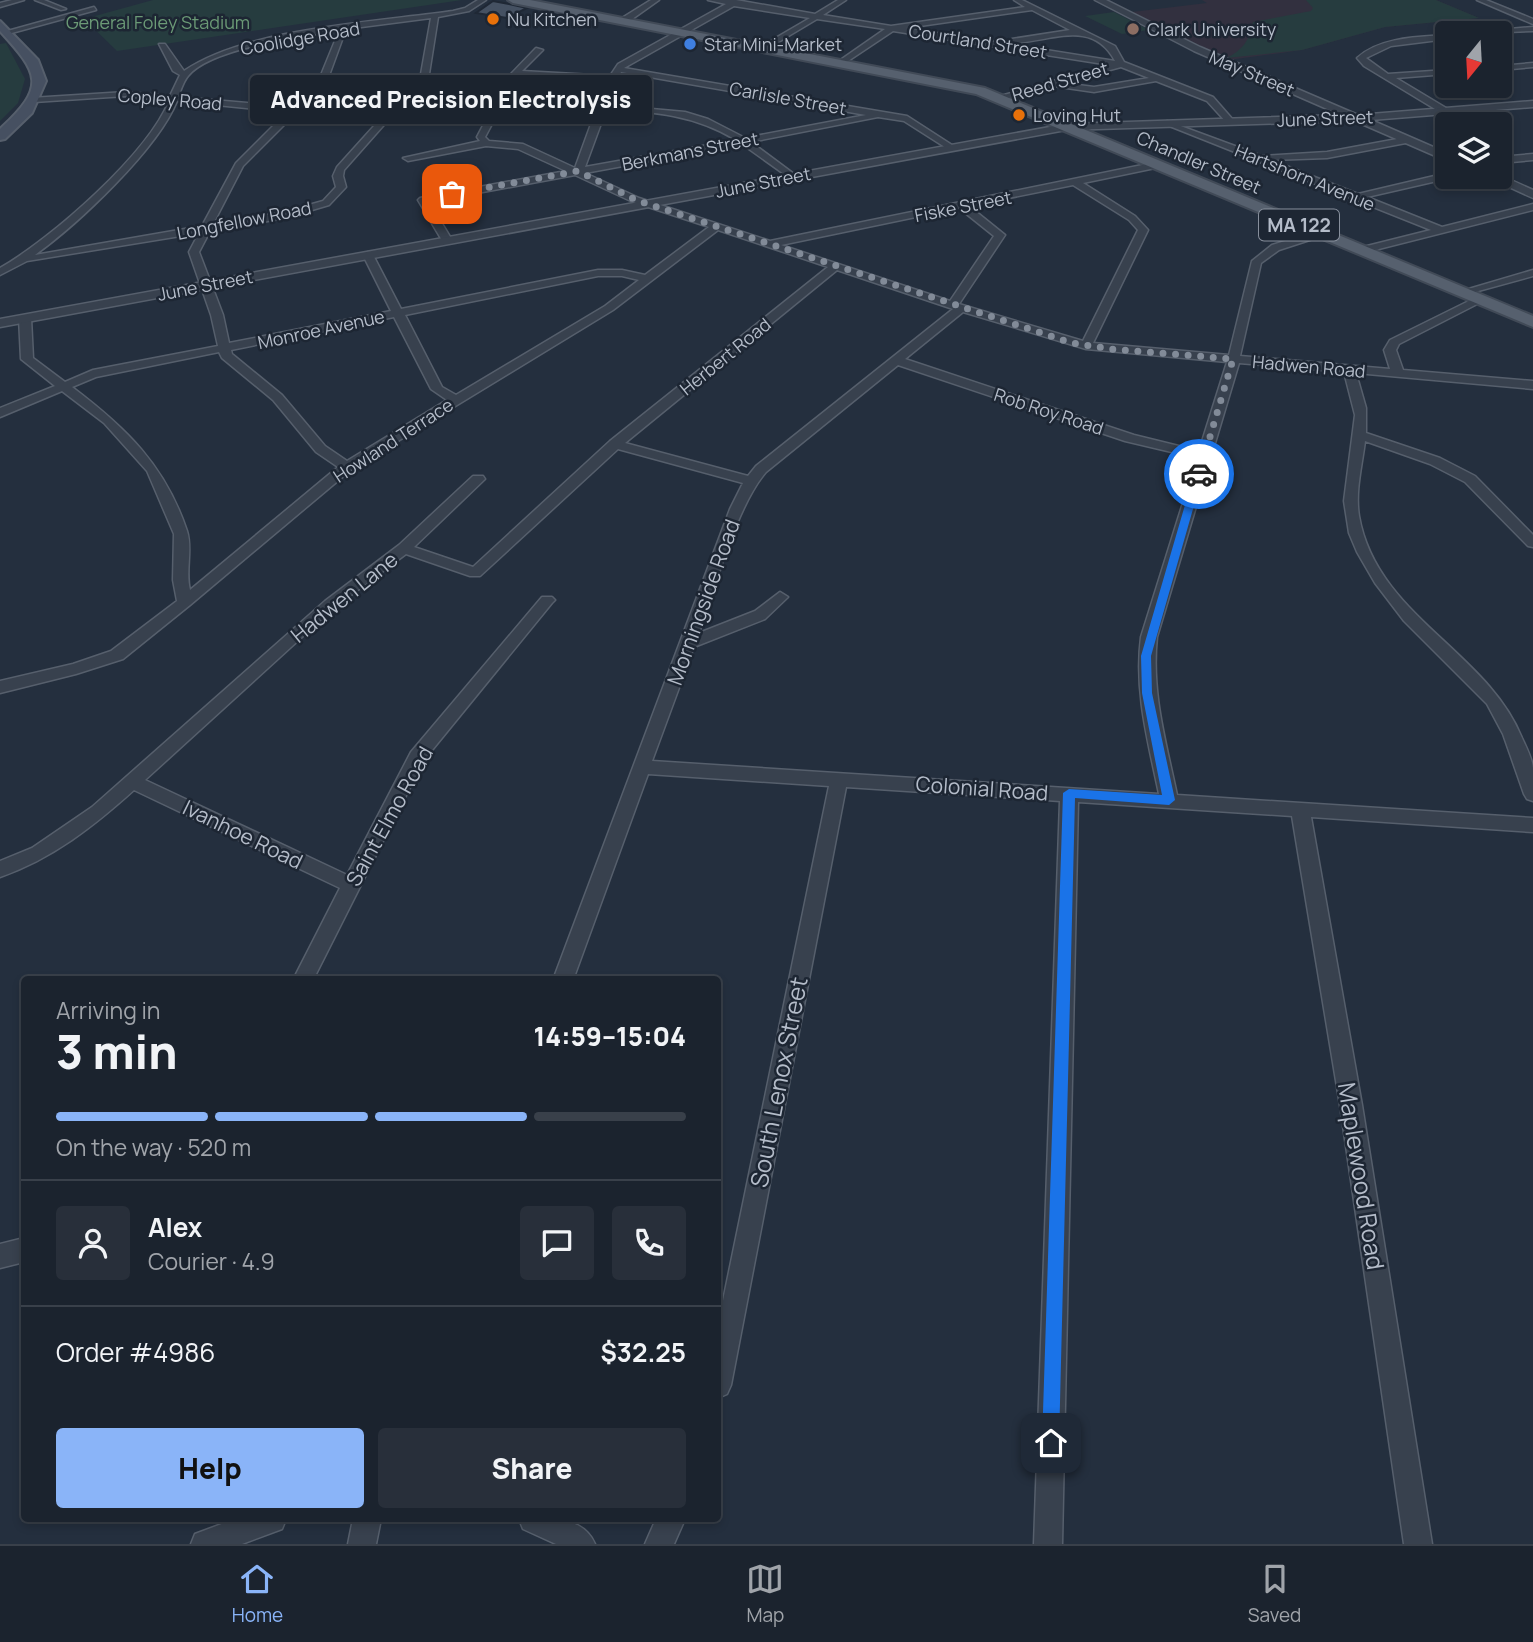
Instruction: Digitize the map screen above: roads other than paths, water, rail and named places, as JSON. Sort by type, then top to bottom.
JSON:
[{"type":"main road","name":"Chandler Street","points":[[513,0],[543,2],[681,32],[967,87],[1533,322]]},
{"type":"main road","points":[[0,136],[34,100],[40,81],[37,69],[4,28]]},
{"type":"street","points":[[0,5],[22,0]]},
{"type":"street","points":[[38,0],[63,9]]},
{"type":"street","name":"Coolidge Road","points":[[185,74],[208,59],[236,48],[467,10],[483,0]]},
{"type":"street","points":[[625,20],[656,0]]},
{"type":"street","name":"Courtland Street","points":[[711,0],[1121,64],[1210,99],[1230,121]]},
{"type":"street","points":[[765,48],[843,0]]},
{"type":"street","name":"Reed Street","points":[[1000,99],[1121,64],[1122,60],[1112,48],[1017,0]]},
{"type":"street","name":"May Street","points":[[1099,0],[1197,49],[1435,152]]},
{"type":"street","points":[[1480,0],[1533,22]]},
{"type":"street","points":[[578,171],[584,163],[612,78],[618,69],[629,60],[736,2]]},
{"type":"street","points":[[842,63],[892,28],[1031,8]]},
{"type":"street","points":[[4,28],[94,9]]},
{"type":"street","name":"Longfellow Road","points":[[20,261],[303,211],[333,198],[341,187],[338,176],[340,169],[425,74],[435,16]]},
{"type":"street","points":[[1512,31],[1533,29]]},
{"type":"street","points":[[343,30],[323,81],[239,165],[194,252],[217,315],[226,356],[265,387],[294,415],[327,457],[347,466]]},
{"type":"street","points":[[1000,45],[1004,42],[1077,31]]},
{"type":"street","points":[[1435,38],[1399,43],[1363,55],[1362,61],[1443,110]]},
{"type":"street","points":[[0,272],[55,239],[161,125],[176,99],[185,74],[177,71],[170,55],[162,46]]},
{"type":"street","points":[[486,143],[481,137],[516,73],[535,53]]},
{"type":"street","points":[[1512,67],[1533,65]]},
{"type":"street","name":"Carlisle Street","points":[[618,69],[907,119],[951,147]]},
{"type":"street","points":[[516,73],[612,78]]},
{"type":"street","points":[[1388,76],[1435,73]]},
{"type":"street","points":[[1054,83],[1076,90],[1096,91],[1158,78]]},
{"type":"street","name":"Copley Road","points":[[34,100],[113,93],[294,110],[390,114]]},
{"type":"street","name":"June Street","points":[[0,323],[1066,127],[1357,118],[1533,104]]},
{"type":"street","points":[[603,107],[656,109],[687,114],[716,123],[747,140],[791,176]]},
{"type":"street","name":"Berkmans Street","points":[[447,240],[423,200],[878,114]]},
{"type":"street","name":"Hartshorn Avenue","points":[[1170,123],[1441,230]]},
{"type":"street","points":[[1256,157],[1341,153],[1408,140]]},
{"type":"street","name":"Hadwen Road","points":[[408,158],[486,143],[520,146],[646,203],[957,307],[1086,346],[1533,385]]},
{"type":"street","points":[[1512,159],[1533,157]]},
{"type":"street","name":"Fiske Street","points":[[768,244],[1157,166]]},
{"type":"street","points":[[1356,197],[1435,179]]},
{"type":"street","points":[[1076,183],[1132,218],[1143,230],[1086,346]]},
{"type":"street","points":[[1512,185],[1533,194]]},
{"type":"street","name":"Morningside Road","points":[[564,976],[737,509],[751,481],[767,464],[957,307],[1000,234],[962,206]]},
{"type":"street","points":[[1359,251],[1533,207]]},
{"type":"street","name":"Howland Terrace","points":[[0,687],[76,669],[117,655],[185,602],[347,466],[586,323],[717,226]]},
{"type":"street","points":[[1169,800],[1147,693],[1146,656],[1233,359],[1259,259],[1272,250],[1318,234]]},
{"type":"street","points":[[368,255],[437,389],[454,400]]},
{"type":"street","name":"Herbert Road","points":[[615,444],[835,267]]},
{"type":"street","name":"Monroe Avenue","points":[[0,413],[93,374],[598,272],[622,273],[648,279]]},
{"type":"street","points":[[1460,293],[1533,273]]},
{"type":"street","points":[[1398,374],[1390,350],[1394,342],[1477,300]]},
{"type":"street","points":[[25,318],[27,359],[108,420],[153,470],[181,534],[180,580],[185,602]]},
{"type":"street","name":"Rob Roy Road","points":[[895,360],[1130,438],[1204,456]]},
{"type":"street","points":[[1349,369],[1360,406],[1359,435],[1350,481],[1350,503],[1363,550],[1384,586],[1412,621],[1482,686],[1494,701],[1521,756],[1533,794]]},
{"type":"street","points":[[1359,435],[1413,453],[1461,474],[1484,492],[1533,543]]},
{"type":"street","points":[[615,444],[751,481]]},
{"type":"street","name":"Hadwen Lane","points":[[0,869],[60,841],[134,782],[320,613],[404,548],[475,573],[615,444]]},
{"type":"street","points":[[404,548],[478,479]]},
{"type":"street","points":[[687,644],[761,615],[780,597]]},
{"type":"street","name":"Saint Elmo Road","points":[[305,976],[417,757],[547,600]]},
{"type":"street","name":"Colonial Road","points":[[641,767],[1533,825]]},
{"type":"street","name":"South Lenox Street","points":[[721,1370],[839,778]]},
{"type":"street","name":"Ivanhoe Road","points":[[134,782],[351,885]]},
{"type":"street","points":[[1048,1544],[1069,793]]},
{"type":"street","name":"Maplewood Road","points":[[1300,809],[1353,1116],[1418,1544]]},
{"type":"street","points":[[0,1256],[21,1251]]},
{"type":"street","points":[[205,1544],[264,1522]]},
{"type":"street","points":[[362,1544],[366,1522]]},
{"type":"street","points":[[540,1522],[581,1544]]},
{"type":"street","points":[[660,1544],[670,1522]]},
{"type":"place","name":"Nu Kitchen","points":[[493,19]]},
{"type":"place","name":"Clark University","points":[[1133,29]]},
{"type":"place","name":"Star Mini-Market","points":[[690,44]]},
{"type":"place","name":"Loving Hut","points":[[1019,115]]},
{"type":"place","name":"Advanced Precision Electrolysis","points":[[452,194]]},
{"type":"park label","name":"General Foley Stadium","points":[[158,22]]}]
